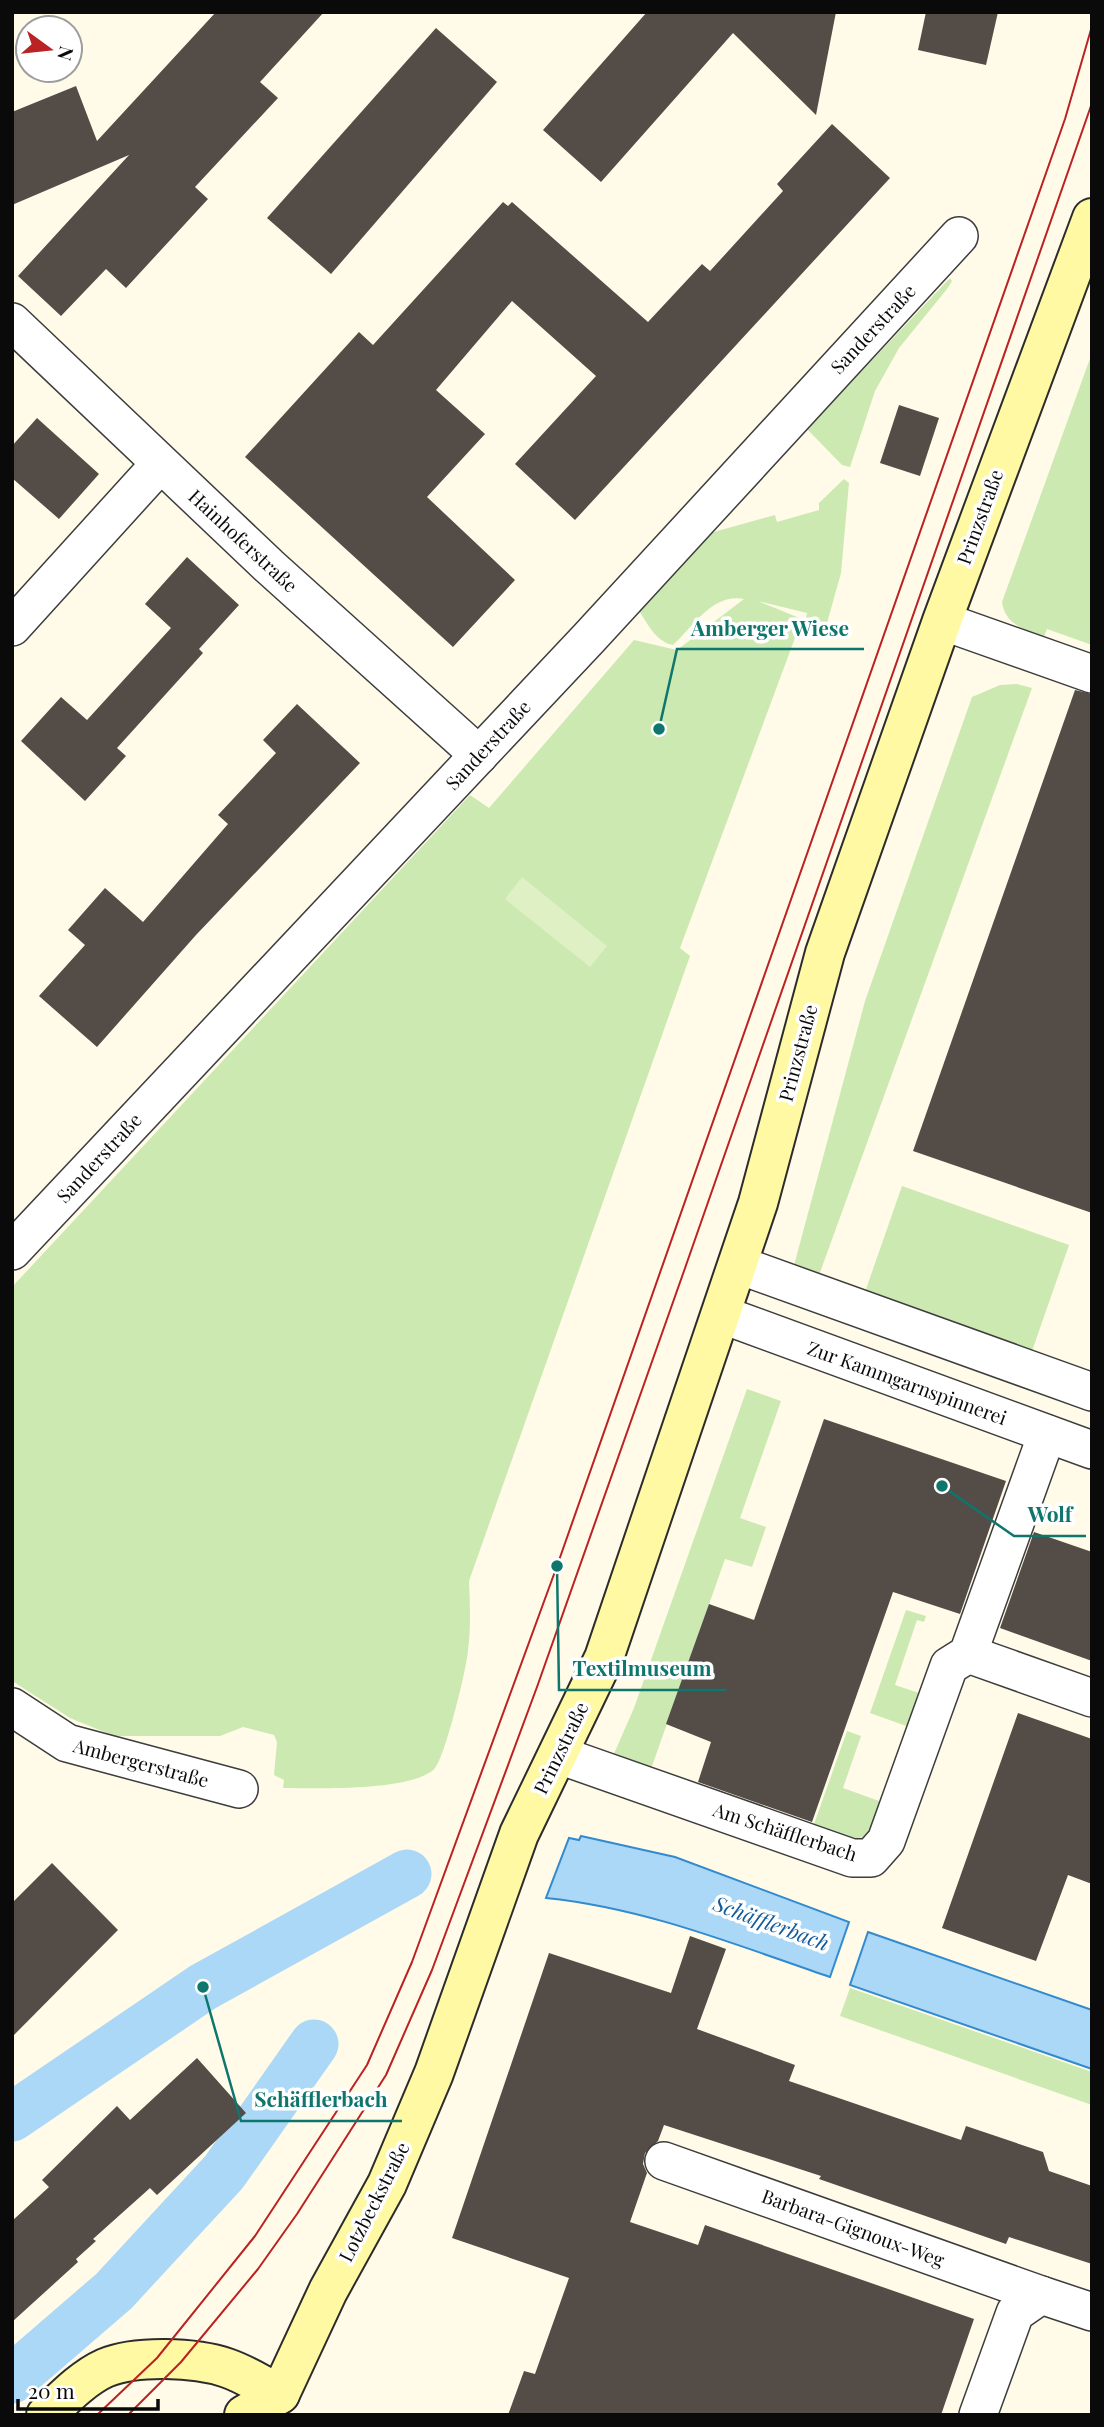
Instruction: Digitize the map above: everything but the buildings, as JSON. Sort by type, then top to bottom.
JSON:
[{"type":"street","name":"Prinzstraße","points":[[499,1886],[519,1834],[604,1658],[723,1315],[758,1203],[825,953],[942,621],[1092,218]]},
{"type":"street","name":"Sanderstraße","points":[[12,1251],[479,755],[959,236]]},
{"type":"street","name":"Hainhoferstraße","points":[[12,322],[160,464],[479,755]]},
{"type":"street","points":[[12,626],[160,464]]},
{"type":"street","points":[[942,621],[1092,674]]},
{"type":"street","points":[[738,1265],[1092,1392]]},
{"type":"street","name":"Zur Kammgarnspinnerei","points":[[723,1315],[1092,1450]]},
{"type":"street","name":"Am Schäfflerbach","points":[[559,1755],[852,1858],[871,1858],[886,1841],[949,1665],[968,1654],[1048,1434]]},
{"type":"street","points":[[968,1654],[1092,1698]]},
{"type":"street","name":"Ambergerstraße","points":[[12,1707],[67,1743],[239,1789]]},
{"type":"street","name":"Lotzbeckstraße","points":[[283,2404],[328,2291],[387,2184],[434,2073],[499,1886]]},
{"type":"street","name":"Barbara-Gignoux-Weg","points":[[664,2161],[1092,2312]]},
{"type":"street","points":[[978,2415],[1015,2313],[1041,2295]]},
{"type":"street","points":[[47,2415],[81,2383],[103,2369],[126,2360],[157,2358],[226,2368],[283,2404]]},
{"type":"street","points":[[244,2415],[283,2404]]},
{"type":"green space","points":[[950,278],[952,281],[947,289],[899,348],[875,391],[850,467],[842,465],[807,429]]},
{"type":"green space","points":[[1092,353],[1092,645],[1047,629],[1044,637],[1023,628],[1007,616],[1002,602]]},
{"type":"green space","points":[[844,479],[849,483],[841,573],[827,623],[806,618],[807,613],[758,601],[802,619],[680,948],[690,956],[469,1581],[467,1660],[450,1731],[435,1768],[424,1776],[386,1785],[283,1788],[284,1780],[274,1775],[277,1742],[274,1735],[243,1727],[220,1736],[114,1736],[70,1718],[12,1681],[12,1287],[470,795],[489,808],[634,640],[677,650],[744,599],[722,601],[713,606],[673,645],[657,636],[638,609],[710,533],[775,515],[777,522],[819,510],[819,503]]},
{"type":"green space","points":[[1017,684],[1032,688],[818,1278],[793,1269],[865,1001],[972,697],[1000,685]]},
{"type":"green space","points":[[522,877],[607,946],[590,967],[505,899]]},
{"type":"green space","points":[[902,1186],[1069,1245],[1032,1351],[865,1292]]},
{"type":"green space","points":[[747,1389],[781,1401],[740,1518],[766,1527],[752,1567],[725,1559],[651,1769],[613,1756],[634,1708]]},
{"type":"green space","points":[[906,1610],[926,1616],[924,1622],[917,1620],[895,1685],[922,1694],[909,1727],[870,1713]]},
{"type":"green space","points":[[847,1731],[861,1736],[843,1788],[879,1801],[888,1816],[869,1833],[854,1839],[813,1827]]},
{"type":"green space","points":[[850,1988],[1092,2072],[1092,2105],[840,2016]]},
{"type":"water","points":[[581,1836],[675,1857],[849,1922],[830,1977],[655,1919],[546,1898],[569,1838],[579,1840]]},
{"type":"water","points":[[868,1932],[1092,2010],[1092,2069],[850,1985]]},
{"type":"waterway","name":"Schäfflerbach","points":[[12,2117],[203,1987],[407,1874]]},
{"type":"waterway","points":[[12,2379],[114,2291],[224,2172],[314,2044]]},
{"type":"tram line","points":[[97,2415],[157,2358],[255,2236],[367,2065],[412,1962],[557,1566],[1065,119],[1092,26]]},
{"type":"tram line","points":[[128,2415],[181,2362],[258,2269],[297,2214],[386,2075],[432,1970],[537,1687],[1092,103]]},
{"type":"place","name":"Amberger Wiese","points":[[659,729]]},
{"type":"place","name":"Wolf","points":[[942,1486]]},
{"type":"place","name":"Textilmuseum","points":[[557,1566]]},
{"type":"place","name":"Schäfflerbach","points":[[203,1987]]}]
